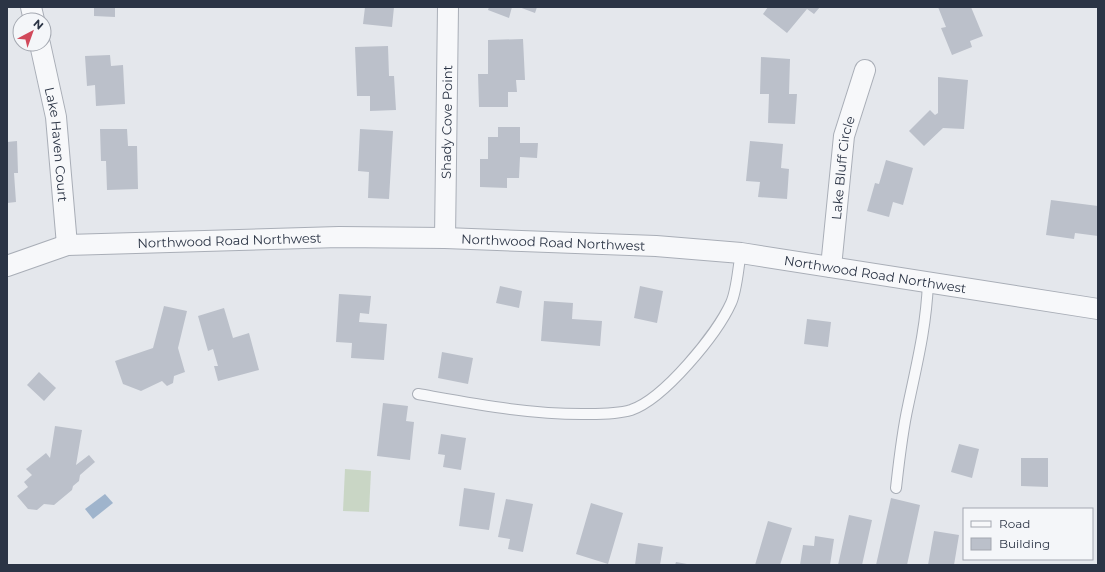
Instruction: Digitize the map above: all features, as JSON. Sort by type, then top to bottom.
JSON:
[{"type":"street","name":"Shady Cove Point","points":[[445,238],[448,7]]},
{"type":"street","name":"Lake Haven Court","points":[[42,52],[56,117],[68,246]]},
{"type":"street","name":"Lake Bluff Circle","points":[[831,267],[844,136],[865,70]]},
{"type":"street","name":"Northwood Road Northwest","points":[[7,266],[68,246],[339,237],[445,238],[656,246],[741,253],[1098,309]]},
{"type":"lane","points":[[418,394],[517,412],[606,414],[632,410],[662,392],[687,366],[715,330],[732,302],[741,253]]},
{"type":"lane","points":[[896,488],[908,408],[919,362],[927,312],[928,283]]},
{"type":"green space","points":[[345,469],[371,471],[369,512],[343,511]]},
{"type":"water","points":[[105,494],[113,503],[93,519],[85,509]]},
{"type":"building","points":[[94,7],[115,7],[115,17],[94,16]]},
{"type":"building","points":[[365,7],[394,7],[392,27],[363,24]]},
{"type":"building","points":[[489,7],[512,7],[509,18],[488,10]]},
{"type":"building","points":[[519,7],[537,7],[535,13]]},
{"type":"building","points":[[768,7],[820,7],[814,14],[807,9],[787,33],[763,14]]},
{"type":"building","points":[[938,7],[971,7],[983,36],[970,41],[972,47],[952,55],[941,28],[946,27]]},
{"type":"building","points":[[523,39],[525,80],[516,80],[517,92],[508,92],[508,107],[479,107],[478,74],[488,74],[488,40]]},
{"type":"building","points":[[388,46],[389,76],[394,76],[396,110],[370,111],[370,96],[357,96],[355,47]]},
{"type":"building","points":[[110,55],[111,66],[123,65],[125,104],[96,106],[95,85],[87,86],[85,56]]},
{"type":"building","points":[[761,57],[790,59],[789,94],[797,94],[795,124],[768,123],[769,94],[760,94]]},
{"type":"building","points":[[938,77],[968,80],[964,129],[943,128],[924,146],[909,131],[930,110],[935,115],[938,113]]},
{"type":"building","points":[[498,127],[520,127],[520,143],[538,143],[537,158],[520,157],[519,178],[507,178],[507,188],[480,187],[480,159],[488,159],[488,137],[498,137]]},
{"type":"building","points":[[100,129],[127,129],[128,146],[137,146],[138,189],[107,190],[106,161],[101,161]]},
{"type":"building","points":[[360,129],[393,131],[389,199],[368,198],[369,172],[358,171]]},
{"type":"building","points":[[17,141],[18,173],[14,173],[16,202],[7,203],[7,142]]},
{"type":"building","points":[[750,141],[783,144],[781,168],[789,169],[787,199],[758,197],[760,182],[746,181]]},
{"type":"building","points":[[886,160],[913,168],[903,205],[893,202],[889,217],[867,211],[875,183],[879,184]]},
{"type":"building","points":[[1051,200],[1098,206],[1098,236],[1075,233],[1074,239],[1046,235]]},
{"type":"building","points":[[500,286],[522,291],[519,308],[496,303]]},
{"type":"building","points":[[640,286],[663,291],[657,323],[634,318]]},
{"type":"building","points":[[339,294],[371,296],[369,314],[360,313],[359,322],[387,324],[384,360],[351,358],[352,343],[336,342]]},
{"type":"building","points":[[544,301],[573,303],[572,319],[602,321],[600,346],[541,341]]},
{"type":"building","points":[[164,306],[187,311],[178,348],[185,372],[174,376],[173,383],[167,386],[162,381],[141,391],[123,384],[115,361],[153,348]]},
{"type":"building","points":[[224,308],[233,338],[249,333],[259,370],[218,381],[214,366],[218,366],[213,349],[208,351],[198,316]]},
{"type":"building","points":[[807,319],[831,322],[828,347],[804,344]]},
{"type":"building","points":[[442,352],[473,358],[468,384],[438,378]]},
{"type":"building","points":[[39,372],[56,388],[44,401],[27,385]]},
{"type":"building","points":[[383,403],[408,406],[406,421],[414,422],[410,460],[377,456]]},
{"type":"building","points":[[55,426],[82,430],[76,465],[89,455],[95,462],[80,475],[79,481],[73,486],[72,490],[54,505],[44,504],[37,510],[28,509],[17,496],[28,487],[24,482],[32,475],[26,469],[46,453],[50,458]]},
{"type":"building","points":[[441,434],[466,438],[461,470],[443,467],[445,455],[438,454]]},
{"type":"building","points":[[959,444],[979,449],[972,478],[951,472]]},
{"type":"building","points":[[1021,458],[1048,458],[1048,487],[1021,486]]},
{"type":"building","points":[[464,488],[495,493],[489,530],[459,526]]},
{"type":"building","points":[[891,498],[920,505],[907,565],[876,565]]},
{"type":"building","points":[[506,499],[533,504],[523,552],[508,549],[510,539],[498,537]]},
{"type":"building","points":[[591,503],[623,513],[608,564],[576,554]]},
{"type":"building","points":[[849,515],[872,520],[862,565],[838,565]]},
{"type":"building","points":[[768,521],[792,528],[780,565],[755,565]]},
{"type":"building","points":[[934,531],[959,535],[954,565],[928,565]]},
{"type":"building","points":[[815,536],[834,539],[830,565],[800,565],[803,545],[814,546]]},
{"type":"building","points":[[638,543],[663,547],[660,565],[635,565]]},
{"type":"building","points":[[676,562],[687,564],[687,565],[675,565]]}]
